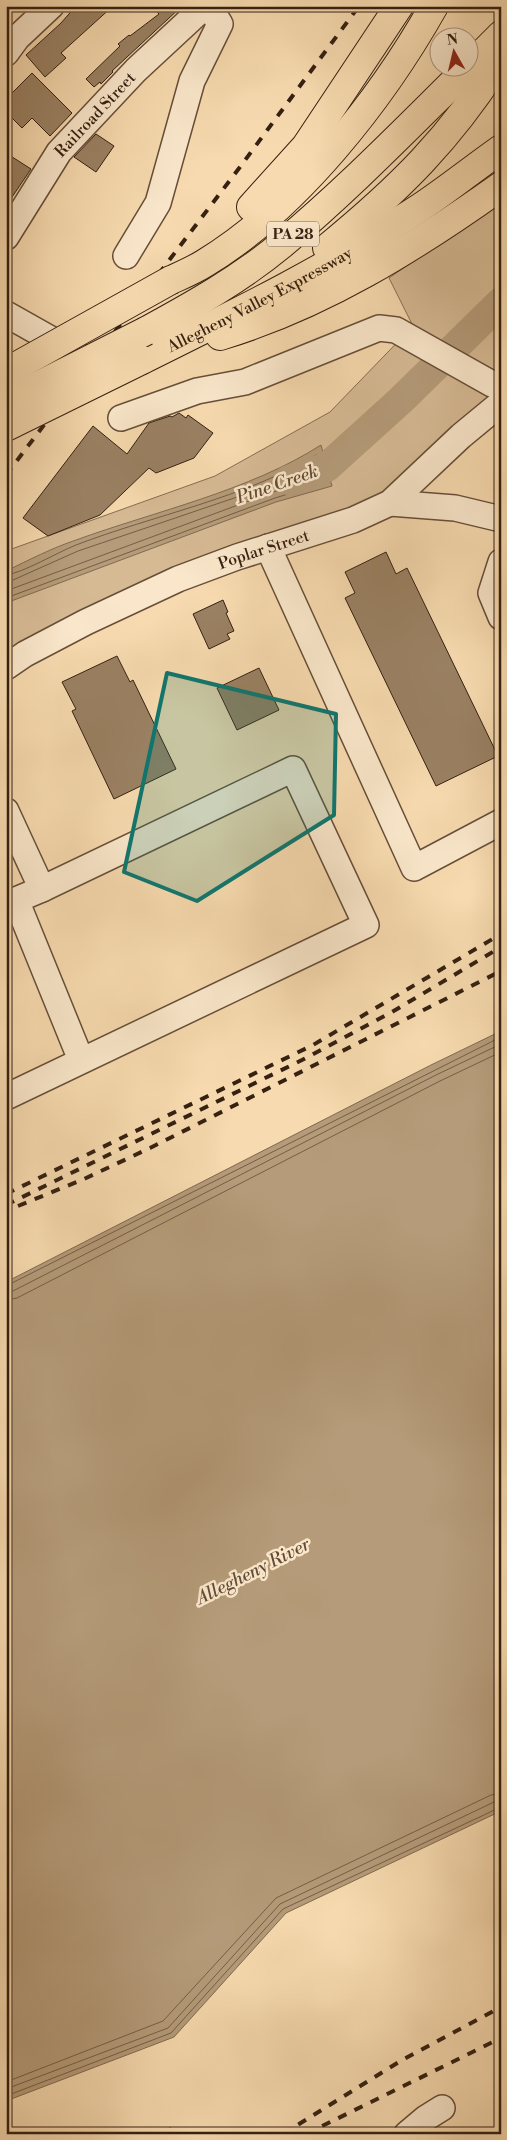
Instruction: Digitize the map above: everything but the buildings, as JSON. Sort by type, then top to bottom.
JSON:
[{"type":"highway","points":[[171,280],[262,196],[306,146],[399,6]]},
{"type":"highway","points":[[6,372],[203,264],[232,245],[284,200],[313,171],[369,106],[395,69],[434,6]]},
{"type":"highway","name":"Allegheny Valley Expressway","points":[[480,56],[501,35]]},
{"type":"highway","points":[[272,294],[369,213],[422,164],[464,113],[501,58]]},
{"type":"highway","name":"Allegheny Valley Expressway","points":[[6,402],[146,331],[232,280],[279,246],[344,190],[458,78]]},
{"type":"highway","name":"Allegheny Valley Expressway","points":[[6,427],[142,360],[328,264],[421,207],[501,149]]},
{"type":"highway","points":[[142,360],[270,319],[334,291],[414,245],[501,186]]},
{"type":"street","points":[[6,53],[17,38],[52,6]]},
{"type":"street","name":"Railroad Street","points":[[6,238],[59,152],[136,70],[205,6]]},
{"type":"street","points":[[126,256],[158,203],[192,82],[220,24],[209,6]]},
{"type":"street","points":[[6,314],[77,354]]},
{"type":"street","points":[[121,418],[196,392],[244,382],[379,328],[396,330],[492,382]]},
{"type":"street","name":"Poplar Street","points":[[6,667],[25,654],[178,579],[268,547],[353,520],[390,503],[461,436],[501,403]]},
{"type":"street","points":[[390,503],[455,508],[501,519]]},
{"type":"street","points":[[268,547],[414,868],[501,822]]},
{"type":"street","points":[[501,562],[491,593],[501,617]]},
{"type":"street","points":[[6,1097],[366,925],[294,770],[16,900],[81,1060]]},
{"type":"street","points":[[6,811],[42,889]]},
{"type":"street","points":[[407,2134],[426,2118],[442,2108]]},
{"type":"highlighted area","points":[[167,673],[336,714],[334,815],[197,901],[124,872]]},
{"type":"shaded area","points":[[501,201],[501,403],[390,503],[281,543],[6,667],[6,551],[215,476],[330,412],[413,326],[389,278]]},
{"type":"water","points":[[321,445],[332,486],[276,502],[6,603],[6,571],[67,543],[233,488],[293,461]]},
{"type":"water","name":"Allegheny River","points":[[501,1031],[501,1811],[286,1913],[174,2037],[6,2101],[6,1282]]},
{"type":"waterway","name":"Pine Creek","points":[[289,480],[327,467],[401,400],[501,302]]},
{"type":"railway","points":[[6,475],[240,167],[359,6]]},
{"type":"railway","points":[[6,1194],[313,1045],[501,934]]},
{"type":"railway","points":[[6,1205],[302,1060],[392,1012],[501,947]]},
{"type":"railway","points":[[18,1206],[84,1179],[150,1148],[501,971]]},
{"type":"railway","points":[[283,2134],[402,2060],[501,2007]]},
{"type":"railway","points":[[306,2134],[501,2038]]},
{"type":"railway","points":[[164,2134],[175,2126]]}]
